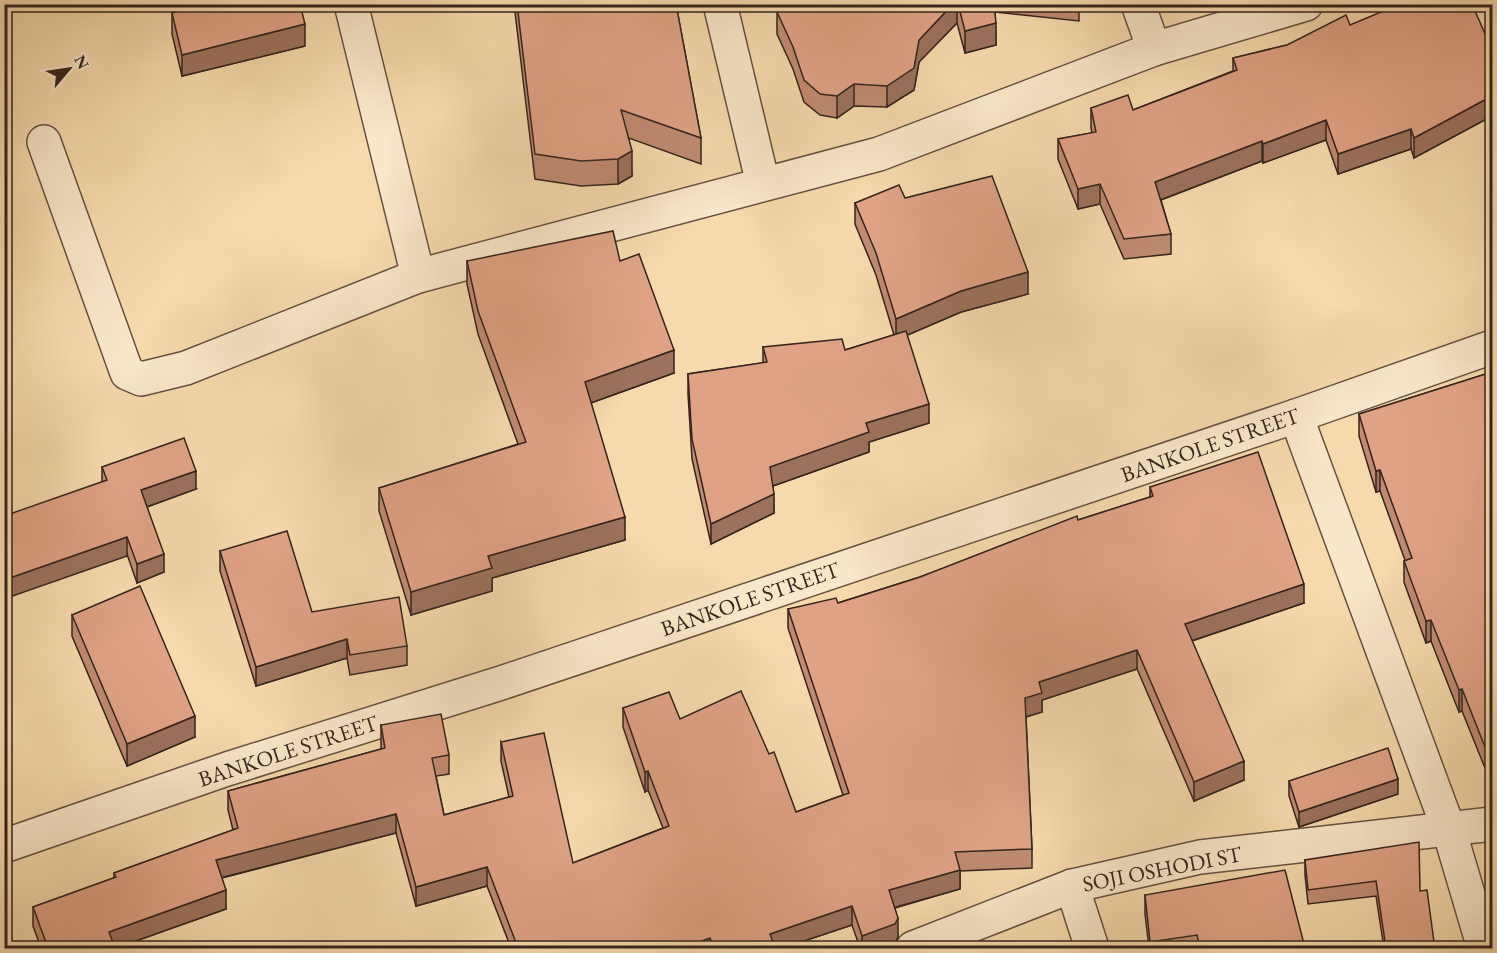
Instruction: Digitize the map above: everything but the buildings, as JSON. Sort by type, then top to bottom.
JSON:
[{"type":"street","points":[[351,4],[418,276]]},
{"type":"street","points":[[720,4],[763,184]]},
{"type":"street","points":[[1138,4],[1154,49]]},
{"type":"street","points":[[44,142],[127,373],[141,380],[186,368],[418,276],[879,154],[1154,49],[1306,4]]},
{"type":"street","name":"BANKOLE STREET","points":[[4,846],[228,769],[524,675],[1296,416],[1492,347]]},
{"type":"street","points":[[1296,416],[1449,830],[1484,948]]},
{"type":"street","name":"SOJI OSHODI ST","points":[[913,948],[1072,886],[1200,857],[1492,824]]},
{"type":"street","points":[[1072,886],[1092,948]]}]
